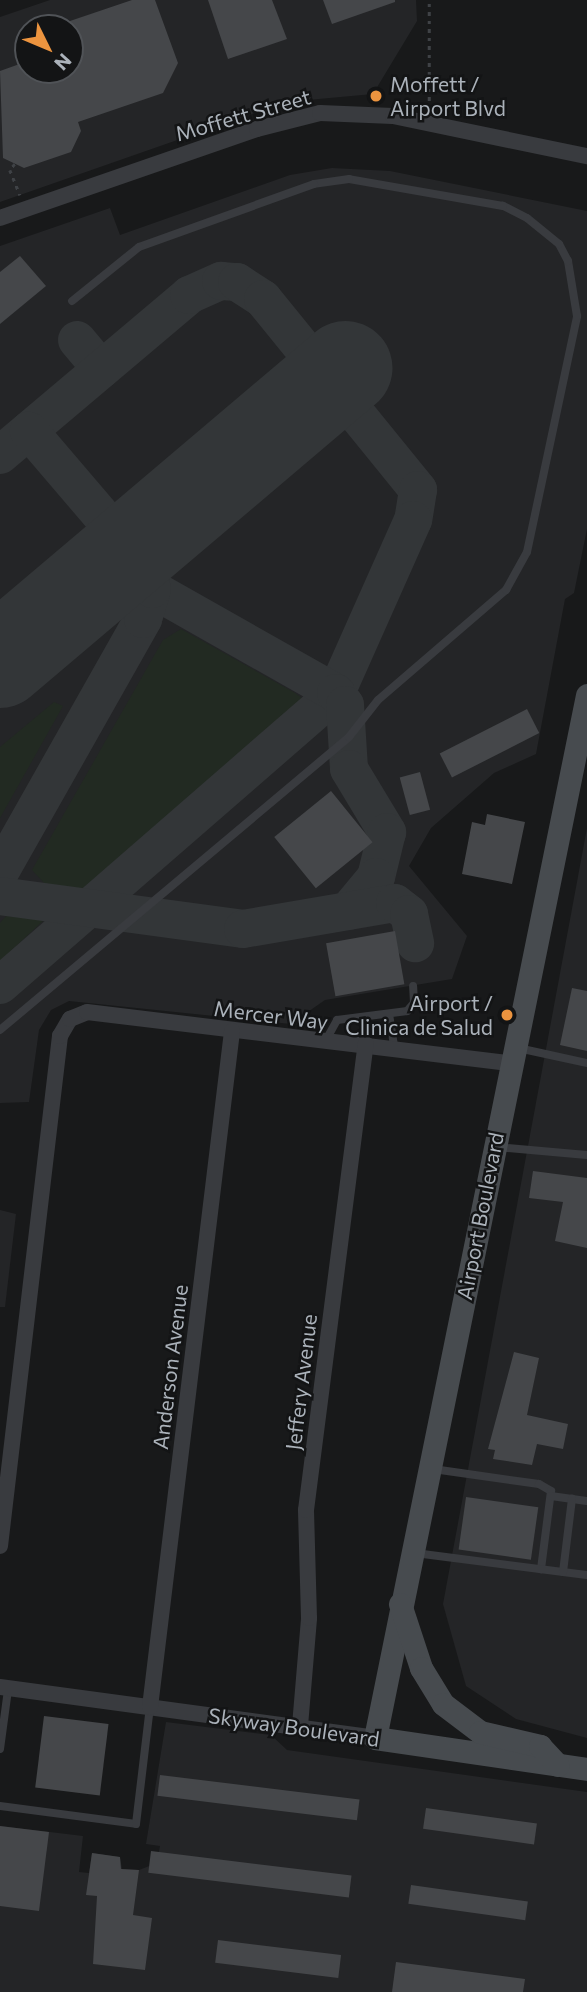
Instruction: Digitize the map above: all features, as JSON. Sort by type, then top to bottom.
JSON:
[{"type":"main road","name":"Airport Boulevard","points":[[375,1738],[400,1604],[587,695]]},
{"type":"main road","points":[[400,1604],[421,1668],[443,1704],[480,1732],[540,1746],[558,1765]]},
{"type":"main road","name":"Skyway Boulevard","points":[[375,1738],[587,1769]]},
{"type":"street","name":"Moffett Street","points":[[0,218],[299,117],[354,112],[425,122],[587,156]]},
{"type":"street","name":"Mercer Way","points":[[0,1546],[60,1036],[70,1019],[87,1012],[325,1044],[366,1044],[513,1055]]},
{"type":"street","name":"Anderson Avenue","points":[[150,1707],[232,1031]]},
{"type":"street","name":"Jeffery Avenue","points":[[299,1726],[309,1618],[306,1510],[366,1044]]},
{"type":"street","name":"Skyway Boulevard","points":[[4,1689],[375,1738]]},
{"type":"lane","points":[[0,1030],[349,737],[378,700],[506,590],[527,552],[577,316],[569,261],[559,244],[527,218],[503,206],[349,179],[314,184],[139,247],[72,300]]},
{"type":"lane","points":[[325,1044],[337,1020],[389,1014],[411,1007],[413,986]]},
{"type":"lane","points":[[389,1014],[394,1047]]},
{"type":"lane","points":[[513,1055],[587,1063]]},
{"type":"lane","points":[[494,1147],[587,1156]]},
{"type":"lane","points":[[429,1468],[539,1484],[551,1496],[587,1501]]},
{"type":"lane","points":[[541,1569],[551,1496]]},
{"type":"lane","points":[[563,1572],[572,1499]]},
{"type":"lane","points":[[412,1553],[587,1575]]},
{"type":"lane","points":[[0,1749],[4,1689]]},
{"type":"lane","points":[[0,1806],[136,1824],[150,1707]]},
{"type":"path","points":[[425,122],[431,98],[429,0]]},
{"type":"path","points":[[15,164],[10,170],[20,195]]},
{"type":"shaded area","points":[[50,0],[416,0],[417,21],[373,94],[286,102],[0,202],[0,17]]},
{"type":"shaded area","points":[[332,168],[390,171],[587,211],[587,529],[574,593],[565,599],[536,754],[494,773],[431,828],[409,866],[467,936],[452,979],[325,1000],[302,1016],[301,1025],[69,1001],[51,1010],[39,1030],[29,1102],[0,1103],[0,246],[110,208],[120,235],[290,175]]},
{"type":"shaded area","points":[[181,629],[295,693],[303,699],[297,713],[83,891],[44,883],[32,870],[163,640]]},
{"type":"shaded area","points":[[54,702],[63,706],[0,818],[0,747]]},
{"type":"shaded area","points":[[587,828],[587,1738],[516,1719],[466,1686],[443,1604]]},
{"type":"shaded area","points":[[6,916],[45,919],[0,961],[0,923]]},
{"type":"shaded area","points":[[0,1210],[16,1214],[5,1307],[0,1307]]},
{"type":"shaded area","points":[[166,1722],[271,1735],[287,1750],[587,1792],[587,1992],[0,1992],[0,1826],[83,1836],[79,1872],[89,1873],[92,1853],[120,1857],[122,1869],[139,1870],[157,1863],[160,1846],[146,1844]]},
{"type":"building","points":[[132,0],[155,0],[178,63],[163,93],[78,122],[81,131],[71,152],[24,168],[3,158],[0,71],[14,66],[14,84],[84,84],[84,16]]},
{"type":"building","points":[[208,0],[272,0],[287,39],[228,59]]},
{"type":"building","points":[[323,0],[395,0],[395,2],[332,24]]},
{"type":"building","points":[[20,256],[46,286],[0,324],[0,272]]},
{"type":"building","points":[[527,709],[539,733],[452,778],[440,753]]},
{"type":"building","points":[[420,772],[430,810],[410,815],[400,777]]},
{"type":"building","points":[[331,791],[373,842],[316,888],[274,837]]},
{"type":"building","points":[[487,814],[525,822],[512,884],[462,874],[472,822],[485,825]]},
{"type":"building","points":[[395,931],[404,984],[335,996],[326,943]]},
{"type":"building","points":[[572,988],[587,991],[587,1051],[560,1045]]},
{"type":"building","points":[[533,1171],[587,1178],[587,1248],[555,1241],[563,1202],[529,1198]]},
{"type":"building","points":[[514,1352],[539,1358],[527,1415],[568,1424],[563,1449],[537,1444],[532,1465],[493,1459],[495,1450],[488,1449]]},
{"type":"building","points":[[466,1497],[538,1507],[531,1560],[459,1549]]},
{"type":"building","points":[[44,1716],[109,1724],[100,1795],[35,1787]]},
{"type":"building","points":[[160,1775],[360,1799],[357,1820],[157,1796]]},
{"type":"building","points":[[426,1808],[537,1824],[534,1844],[423,1829]]},
{"type":"building","points":[[0,1826],[49,1832],[39,1911],[0,1906]]},
{"type":"building","points":[[151,1851],[351,1876],[349,1897],[148,1873]]},
{"type":"building","points":[[92,1853],[120,1857],[121,1869],[139,1870],[133,1915],[152,1918],[145,1970],[93,1964],[97,1896],[86,1895]]},
{"type":"building","points":[[411,1885],[528,1901],[525,1920],[408,1904]]},
{"type":"building","points":[[218,1940],[341,1955],[338,1978],[215,1963]]},
{"type":"building","points":[[396,1962],[525,1979],[523,1992],[392,1992]]},
{"type":"taxiway","points":[[0,455],[189,295],[221,281],[237,282],[263,299],[418,490],[413,520],[336,693],[0,985]]},
{"type":"taxiway","points":[[77,340],[101,369]]},
{"type":"taxiway","points":[[0,872],[143,619],[152,589],[147,569],[29,431]]},
{"type":"taxiway","points":[[152,589],[336,693],[345,705],[349,769],[387,832],[376,877],[348,911]]},
{"type":"taxiway","points":[[0,896],[243,929],[395,903],[409,914],[415,943]]},
{"type":"runway","points":[[0,661],[345,368]]},
{"type":"place","name":"Moffett / Airport Blvd","points":[[376,96]]},
{"type":"place","name":"Airport / Clinica de Salud","points":[[507,1015]]}]
